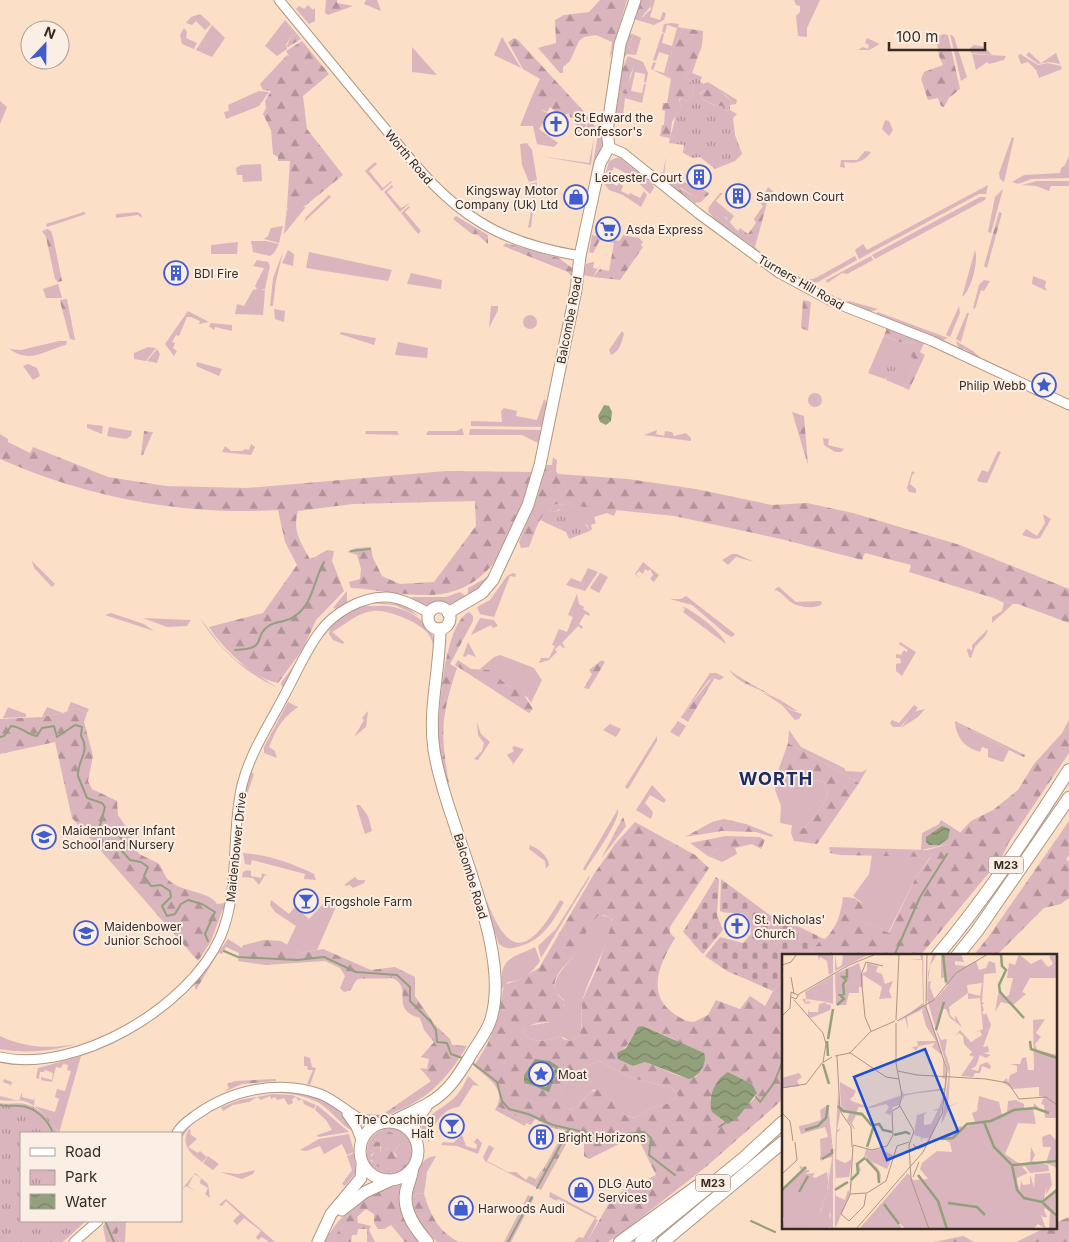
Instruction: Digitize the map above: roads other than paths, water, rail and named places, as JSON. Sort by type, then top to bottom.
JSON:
[{"type":"highway","name":"M23","points":[[938,954],[958,931],[1029,833],[1069,770]]},
{"type":"highway","name":"M23","points":[[959,954],[977,931],[1069,798]]},
{"type":"highway","name":"M23","points":[[641,1242],[744,1158],[782,1123]]},
{"type":"highway","name":"M23","points":[[663,1242],[729,1189],[782,1143]]},
{"type":"highway","name":"M23","points":[[620,1242],[710,1176],[744,1158]]},
{"type":"highway","points":[[412,1170],[406,1192],[406,1206],[412,1220],[427,1242]]},
{"type":"main road","name":"Balcombe Road","points":[[448,613],[482,593],[494,580],[512,544],[536,483],[600,163],[609,147],[607,131],[617,58],[634,0]]},
{"type":"main road","name":"Balcombe Road","points":[[429,614],[435,607],[440,607],[448,613]]},
{"type":"main road","name":"Balcombe Road","points":[[414,1135],[415,1122],[429,1104],[446,1090],[468,1060],[491,1019],[495,1002],[496,974],[487,927],[443,786],[434,749],[434,701],[440,629],[448,622],[448,613]]},
{"type":"main road","points":[[429,614],[428,617],[431,625],[440,629]]},
{"type":"main road","name":"Balcombe Road","points":[[392,1122],[429,1104]]},
{"type":"main road","points":[[392,1122],[402,1125],[414,1135],[418,1154],[412,1170],[404,1177],[373,1187],[357,1197],[320,1238],[331,1214],[358,1183],[363,1173],[359,1155],[360,1140],[369,1129],[377,1124],[392,1122]]},
{"type":"main road","points":[[362,1165],[372,1176],[389,1181]]},
{"type":"street","name":"Worth Road","points":[[279,0],[409,158],[447,198],[480,222],[506,236],[543,248],[580,256]]},
{"type":"street","name":"Turners Hill Road","points":[[609,147],[623,153],[692,208],[779,273],[833,302],[932,341],[1069,405]]},
{"type":"street","name":"Maidenbower Drive","points":[[0,1057],[20,1061],[40,1060],[85,1048],[123,1032],[183,987],[214,949],[228,917],[233,889],[237,817],[246,774],[259,743],[319,633],[339,613],[363,601],[380,597],[403,600],[429,614]]},
{"type":"street","points":[[178,1132],[183,1125],[210,1106],[233,1095],[256,1089],[284,1088],[308,1091],[328,1097],[361,1120],[377,1124]]},
{"type":"street","points":[[344,1109],[356,1127],[360,1140]]},
{"type":"street","points":[[74,1242],[97,1222]]},
{"type":"water","points":[[604,405],[609,406],[612,412],[611,421],[606,425],[600,422],[598,416]]},
{"type":"water","points":[[942,826],[950,829],[948,839],[939,845],[929,845],[926,842],[926,837]]},
{"type":"water","points":[[643,1026],[704,1053],[704,1065],[699,1073],[689,1079],[645,1062],[633,1066],[618,1059],[617,1053],[626,1048],[638,1027]]},
{"type":"water","points":[[535,1059],[550,1061],[559,1067],[549,1092],[524,1082],[524,1075]],"holes":[[[539,1062],[555,1068],[552,1079],[546,1087],[530,1080],[531,1073]]]},
{"type":"water","points":[[728,1072],[752,1084],[757,1093],[739,1116],[728,1124],[712,1112],[711,1095],[716,1084]]},
{"type":"waterway","points":[[351,551],[370,549]]},
{"type":"waterway","points":[[235,650],[253,647],[258,642],[264,629],[289,619],[301,611],[306,605],[324,562]]},
{"type":"waterway","points":[[0,737],[4,736],[11,726],[37,736],[42,728],[54,726],[57,737],[75,725],[82,727],[81,736],[85,747],[79,765],[78,776],[87,798],[102,803],[105,807],[99,829],[115,831],[124,842],[121,850],[130,860],[141,862],[148,867],[144,876],[151,886],[161,885],[170,891],[171,897],[162,906],[167,916],[175,914],[181,904],[188,900],[202,904],[215,912],[205,934],[208,941]]},
{"type":"waterway","points":[[895,954],[920,897],[947,854]]},
{"type":"waterway","points":[[224,951],[238,957],[297,960],[324,957],[356,972],[397,975],[410,987],[410,1001],[431,1022],[436,1030],[437,1042],[447,1043],[451,1054],[465,1059]]},
{"type":"waterway","points":[[471,1062],[497,1082],[502,1101],[509,1109],[528,1114],[553,1125],[606,1136],[644,1132],[651,1138],[649,1155],[675,1175]]},
{"type":"waterway","points":[[756,1097],[760,1102],[774,1083],[782,1063]]},
{"type":"waterway","points":[[0,1105],[20,1106],[31,1109],[45,1119],[52,1132]]},
{"type":"waterway","points":[[719,1127],[725,1123]]},
{"type":"waterway","points":[[537,1188],[569,1129]]},
{"type":"waterway","points":[[508,1242],[532,1197]]},
{"type":"waterway","points":[[751,1221],[775,1232]]},
{"type":"waterway","points":[[105,1222],[114,1242]]},
{"type":"place","name":"St Edward the Confessor's","points":[[556,124]]},
{"type":"place","name":"Leicester Court","points":[[699,177]]},
{"type":"place","name":"Sandown Court","points":[[738,196]]},
{"type":"place","name":"Kingsway Motor Company (Uk) Ltd","points":[[576,197]]},
{"type":"place","name":"Asda Express","points":[[608,229]]},
{"type":"place","name":"BDI Fire","points":[[176,273]]},
{"type":"place","name":"Philip Webb","points":[[1044,385]]},
{"type":"place","name":"Maidenbower Infant School and Nursery","points":[[44,837]]},
{"type":"place","name":"Frogshole Farm","points":[[306,901]]},
{"type":"place","name":"St. Nicholas' Church","points":[[737,926]]},
{"type":"place","name":"Maidenbower Junior School","points":[[86,933]]},
{"type":"place","name":"Moat","points":[[541,1074]]},
{"type":"place","name":"The Coaching Halt","points":[[452,1126]]},
{"type":"place","name":"Bright Horizons","points":[[541,1137]]},
{"type":"place","name":"DLG Auto Services","points":[[581,1190]]},
{"type":"place","name":"Harwoods Audi","points":[[461,1208]]},
{"type":"district","name":"WORTH","points":[[776,778]]}]
